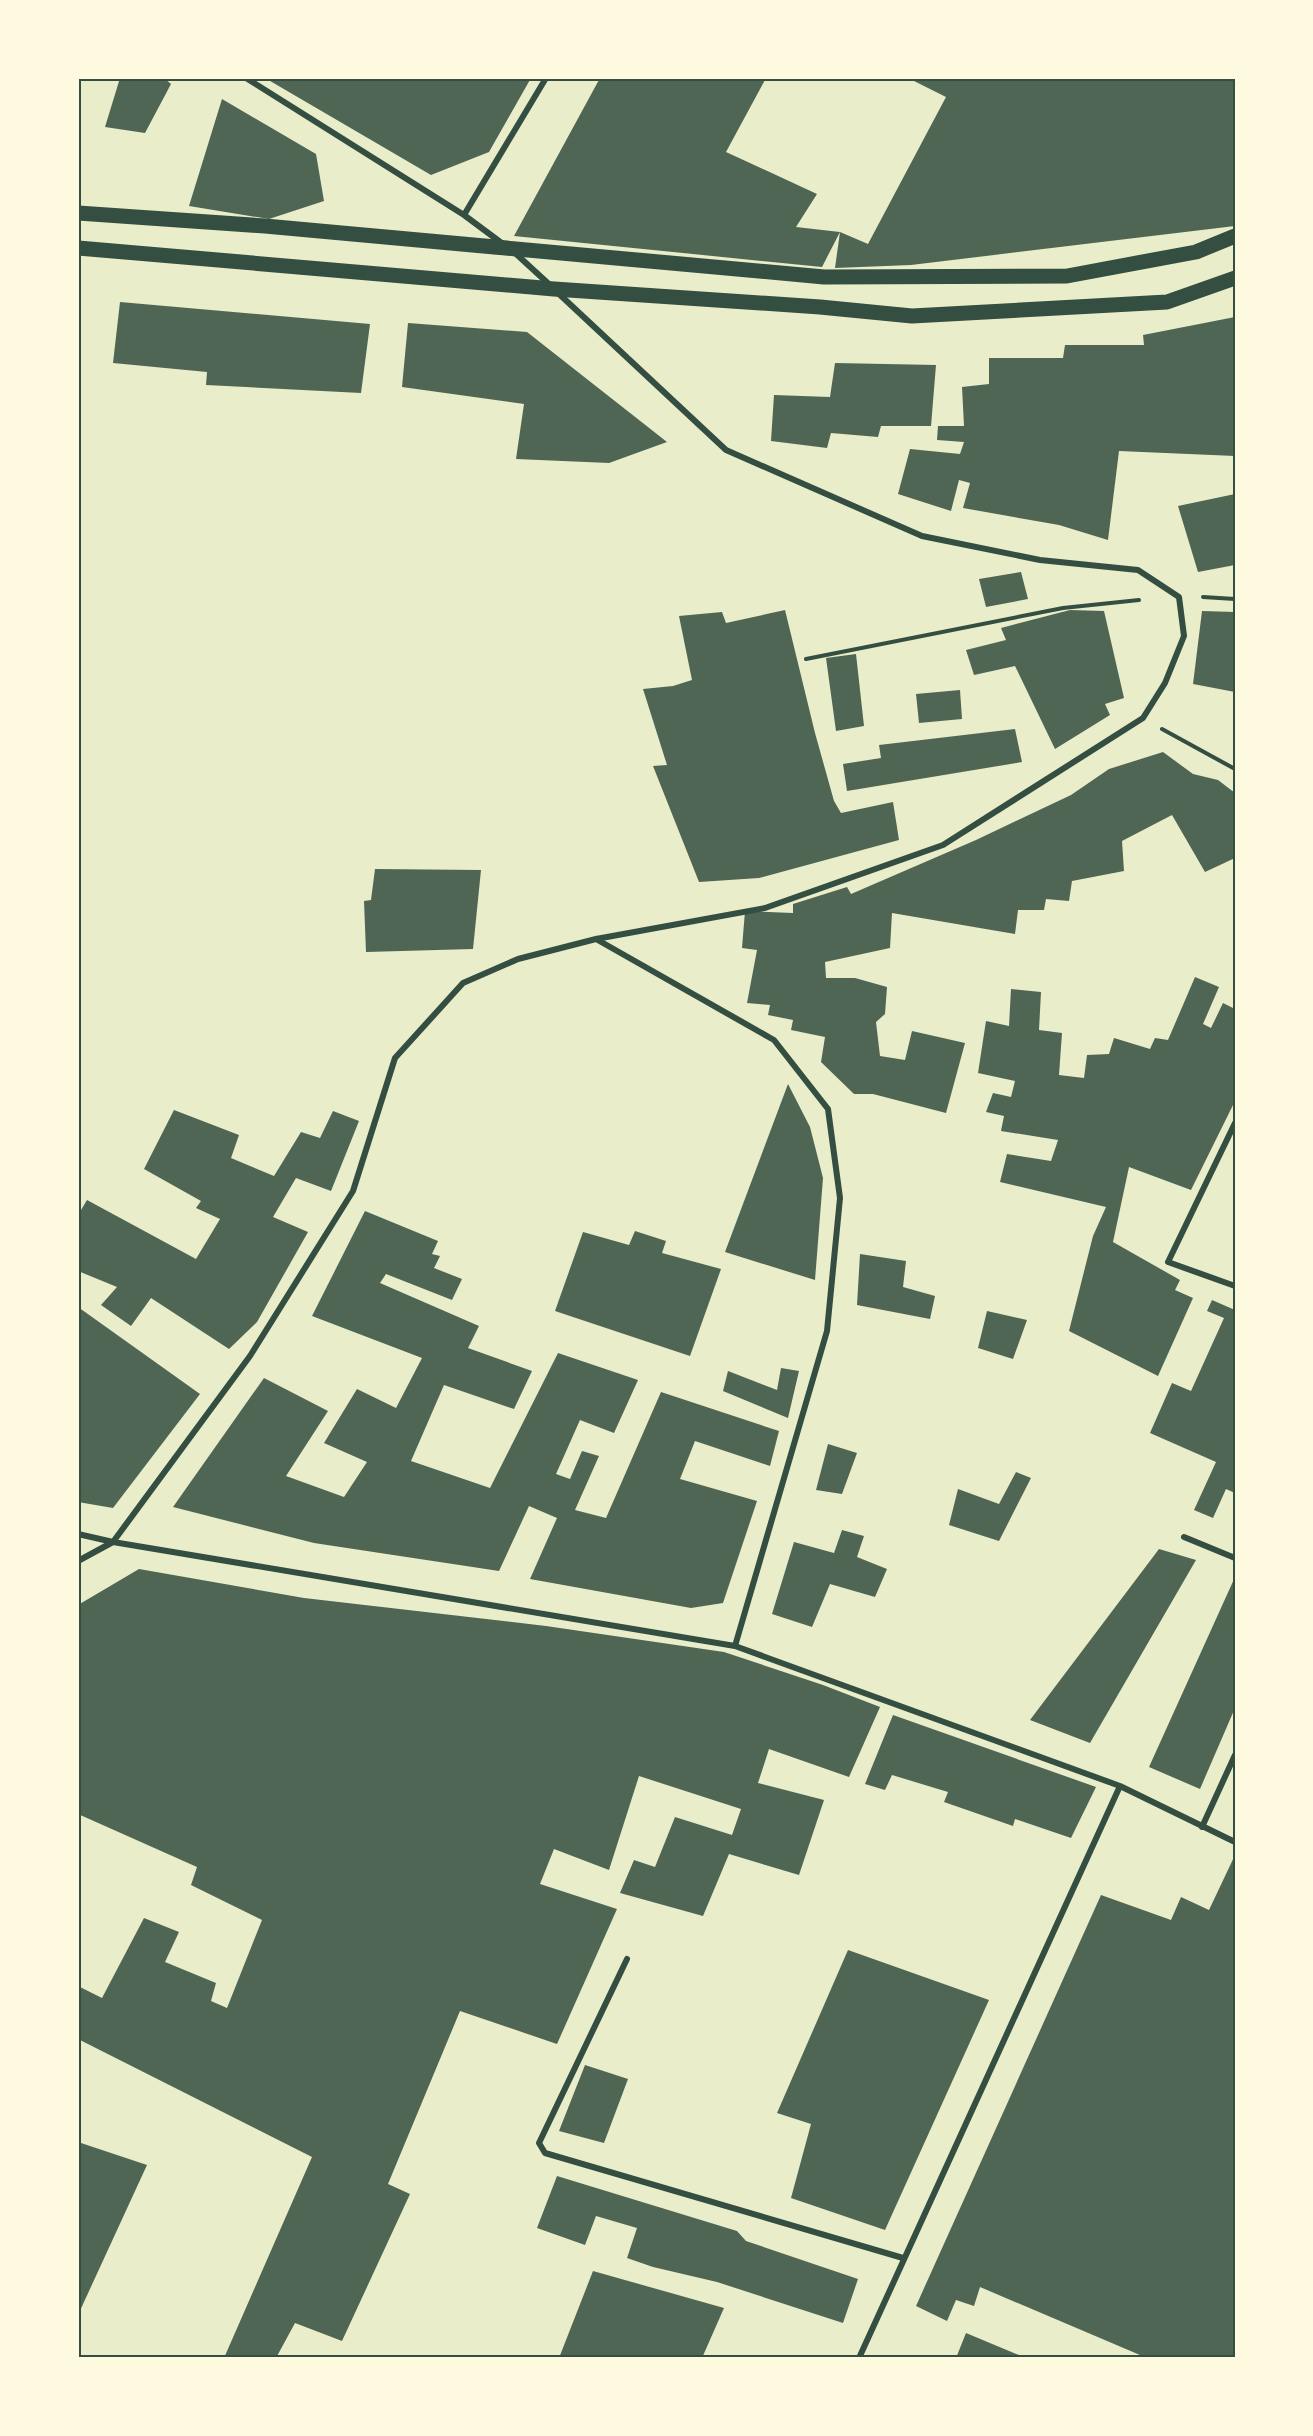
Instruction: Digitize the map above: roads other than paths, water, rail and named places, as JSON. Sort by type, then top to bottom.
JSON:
[{"type":"main road","points":[[78,213],[265,226],[824,277],[1067,276],[1196,252],[1235,236]]},
{"type":"main road","points":[[78,248],[554,289],[820,307],[912,316],[1167,302],[1235,278]]},
{"type":"street","points":[[78,1561],[113,1542],[250,1356],[353,1191],[395,1058],[463,983],[519,959],[596,939],[765,908],[943,845],[1143,718],[1165,683],[1184,636],[1179,597],[1138,570],[1040,560],[922,536],[726,450],[511,249],[464,215],[246,78]]},
{"type":"street","points":[[464,215],[546,78]]},
{"type":"street","points":[[596,939],[774,1040],[828,1109],[840,1198],[827,1331],[735,1646]]},
{"type":"street","points":[[1235,1123],[1168,1262],[1235,1286]]},
{"type":"street","points":[[78,1534],[113,1542],[735,1646],[1120,1786],[1235,1842]]},
{"type":"street","points":[[1184,1537],[1235,1558]]},
{"type":"street","points":[[1202,1827],[1235,1755]]},
{"type":"street","points":[[859,2358],[1120,1786]]},
{"type":"street","points":[[627,1959],[540,2143],[545,2153],[903,2258]]}]
